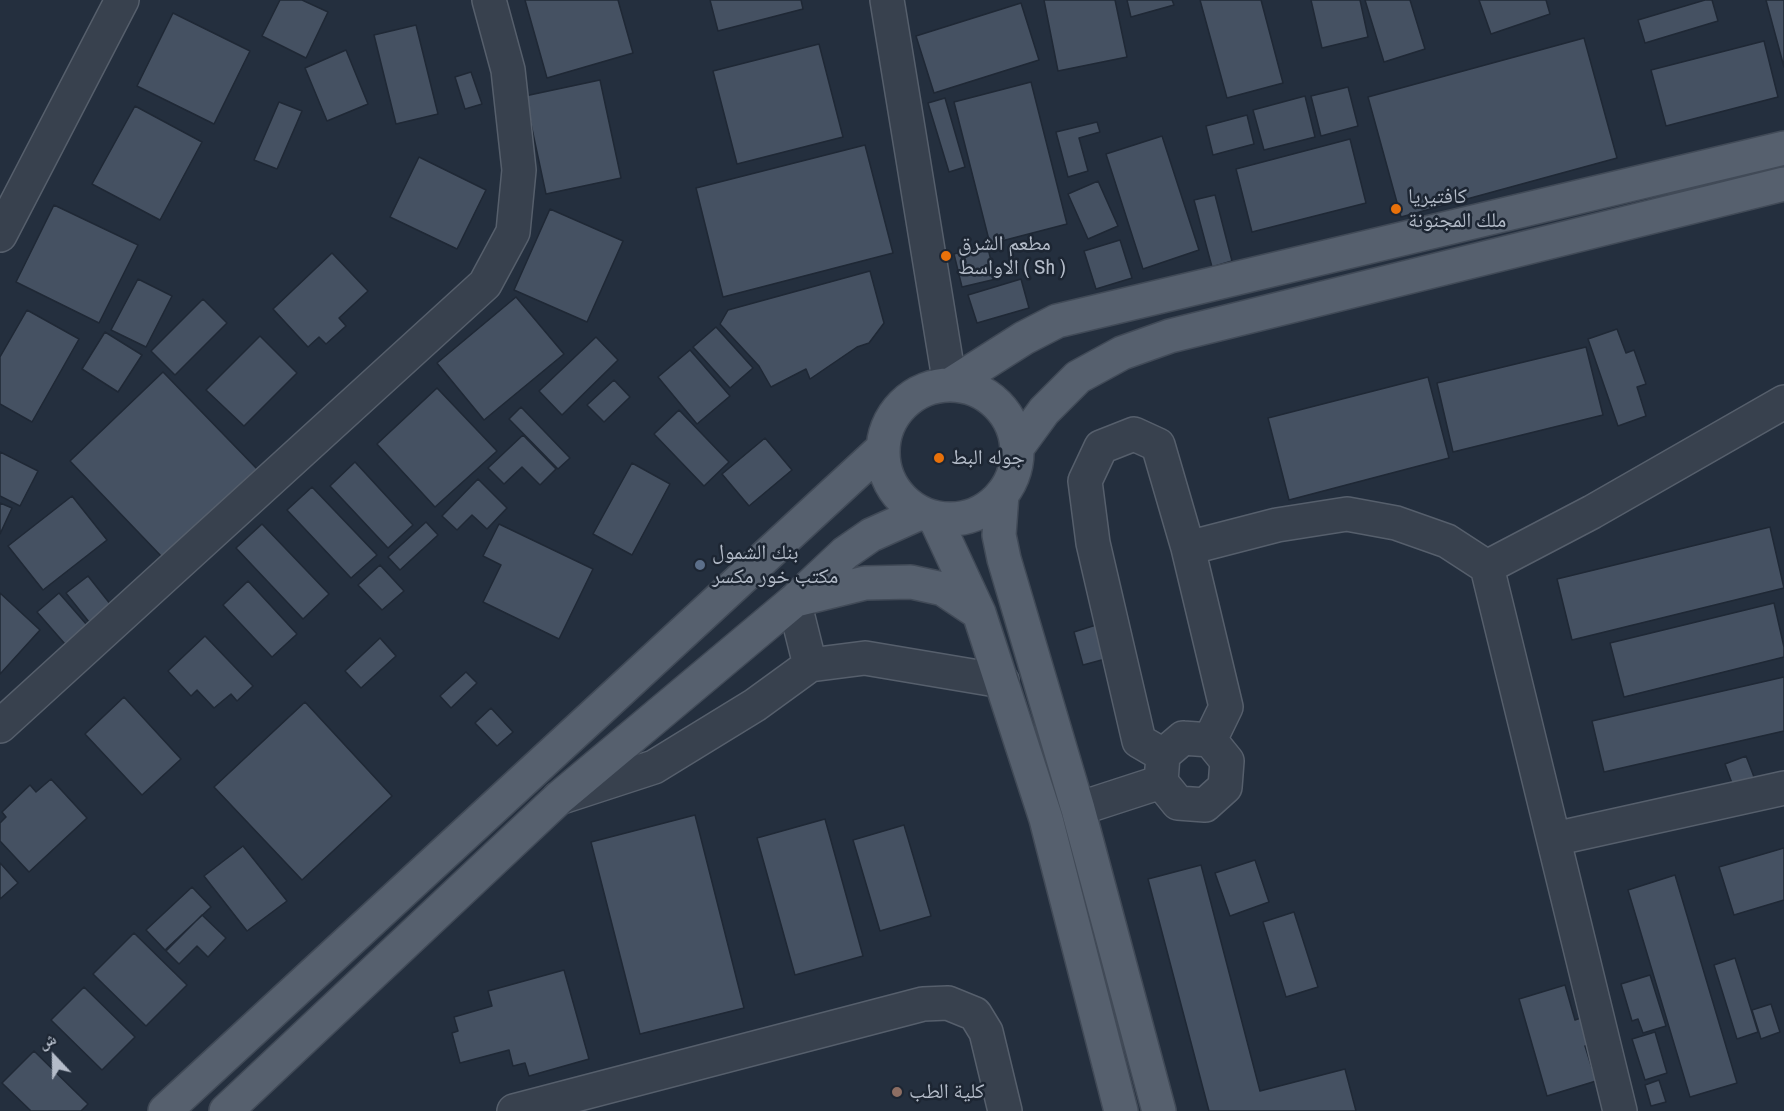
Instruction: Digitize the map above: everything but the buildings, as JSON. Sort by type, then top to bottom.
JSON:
[{"type":"main road","points":[[950,385],[1023,338],[1057,321],[1784,148]]},
{"type":"main road","points":[[1017,448],[1044,411],[1078,377],[1122,353],[1170,336],[1784,184]]},
{"type":"main road","points":[[950,385],[967,388],[996,403],[1007,417],[1014,432],[1017,448],[1016,464],[1011,480],[1002,494],[989,507],[972,515],[954,519],[928,515],[904,502],[892,486],[884,468],[883,448],[887,428],[897,411],[912,397],[930,388],[950,385]]},
{"type":"main road","points":[[165,1111],[883,448]]},
{"type":"main road","points":[[1002,494],[999,536],[1004,559],[1078,809],[1159,1111]]},
{"type":"main road","points":[[226,1111],[559,798],[794,601],[853,547],[871,536],[928,515]]},
{"type":"main road","points":[[928,515],[980,613],[1046,819],[1121,1111]]},
{"type":"main road","points":[[794,601],[865,583],[910,582],[943,589],[980,613]]},
{"type":"street","points":[[0,235],[122,0]]},
{"type":"street","points":[[0,726],[485,284],[513,232],[519,170],[508,70],[489,0]]},
{"type":"street","points":[[896,2],[950,385]]},
{"type":"street","points":[[1487,567],[1592,512],[1784,402]]},
{"type":"street","points":[[1078,809],[1162,769],[1183,738],[1210,740],[1227,761],[1225,787],[1205,805],[1178,803],[1162,769],[1139,741],[1093,543],[1085,481],[1101,447],[1134,434],[1158,445],[1188,548],[1226,707],[1210,740]]},
{"type":"street","points":[[1188,548],[1277,525],[1347,514],[1396,524],[1447,541],[1487,567],[1620,1111]]},
{"type":"street","points":[[794,601],[810,665]]},
{"type":"street","points":[[559,798],[654,767],[755,705],[810,665],[865,658],[1002,681]]},
{"type":"street","points":[[1554,839],[1784,788]]},
{"type":"street","points":[[514,1111],[923,1004],[948,1004],[975,1014],[986,1032],[1005,1111]]},
{"type":"place","name":"كافتيريا ملك المجنونة","points":[[1396,209]]},
{"type":"place","name":"مطعم الشرق الاواسط ( Sh )","points":[[946,256]]},
{"type":"place","name":"جوله البط","points":[[939,458]]},
{"type":"place","name":"بنك الشمول مكتب خور مكسر","points":[[700,565]]},
{"type":"place","name":"كلية الطب","points":[[897,1092]]}]
